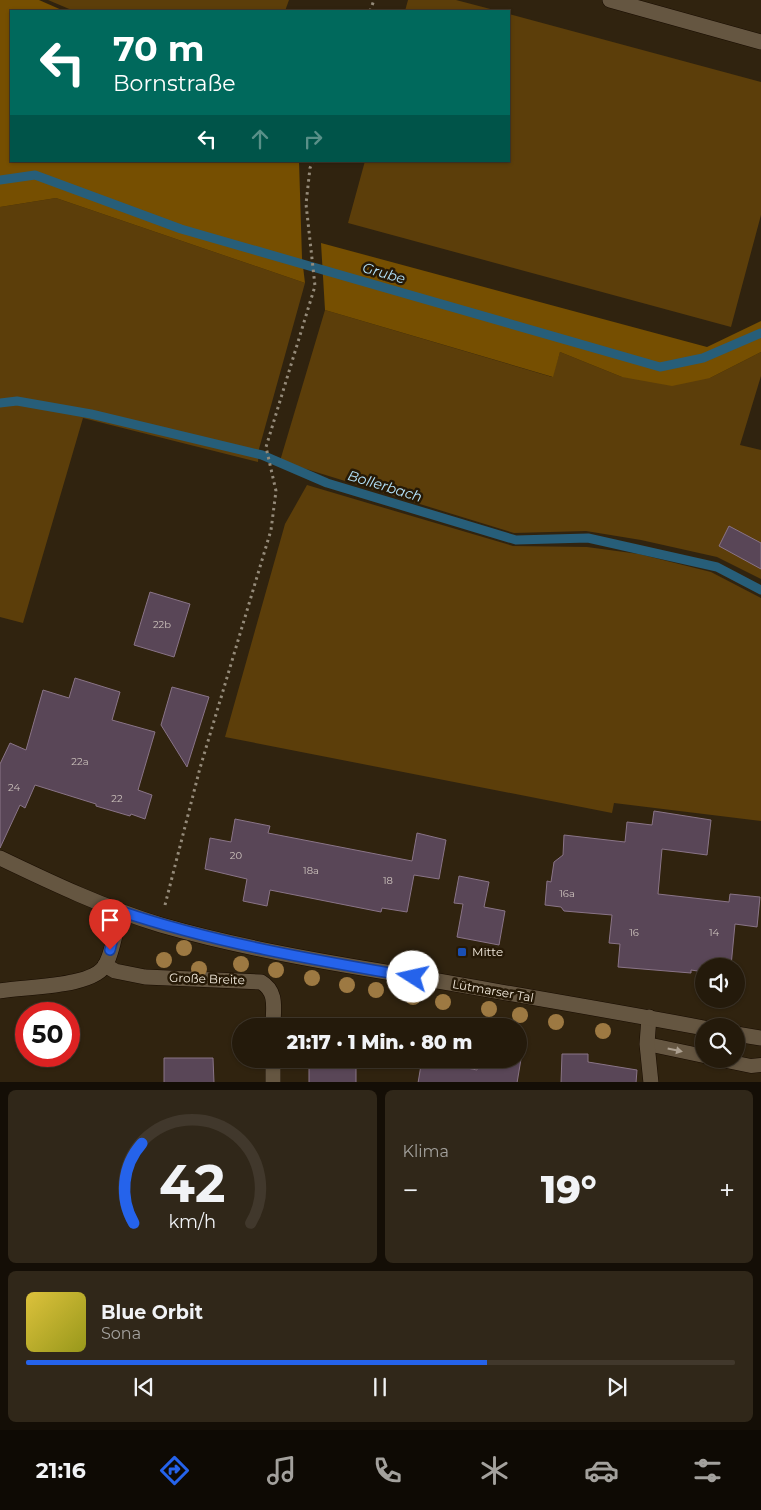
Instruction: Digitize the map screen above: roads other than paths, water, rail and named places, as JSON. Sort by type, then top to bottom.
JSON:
[{"type":"main road","points":[[610,0],[761,42]]},
{"type":"main road","name":"Lütmarser Tal","points":[[0,858],[56,885],[120,911],[160,925],[214,939],[334,963],[695,1026]]},
{"type":"main road","points":[[0,991],[84,980],[98,972],[106,965],[120,911]]},
{"type":"main road","name":"Große Breite","points":[[106,965],[115,972],[145,977],[261,982],[270,987],[273,995],[273,1018]]},
{"type":"main road","points":[[649,1017],[647,1044],[651,1082]]},
{"type":"main road","points":[[745,1035],[761,1038]]},
{"type":"main road","points":[[273,1068],[273,1082]]},
{"type":"lane","points":[[647,1044],[695,1054]]},
{"type":"lane","points":[[745,1065],[761,1065]]},
{"type":"waterway","name":"Grube","points":[[0,180],[35,175],[181,229],[660,367],[703,358],[761,333]]},
{"type":"waterway","name":"Bollerbach","points":[[0,403],[17,401],[91,414],[262,455],[327,483],[516,540],[588,538],[717,567],[761,590]]},
{"type":"place","name":"Mitte","points":[[462,952]]}]
